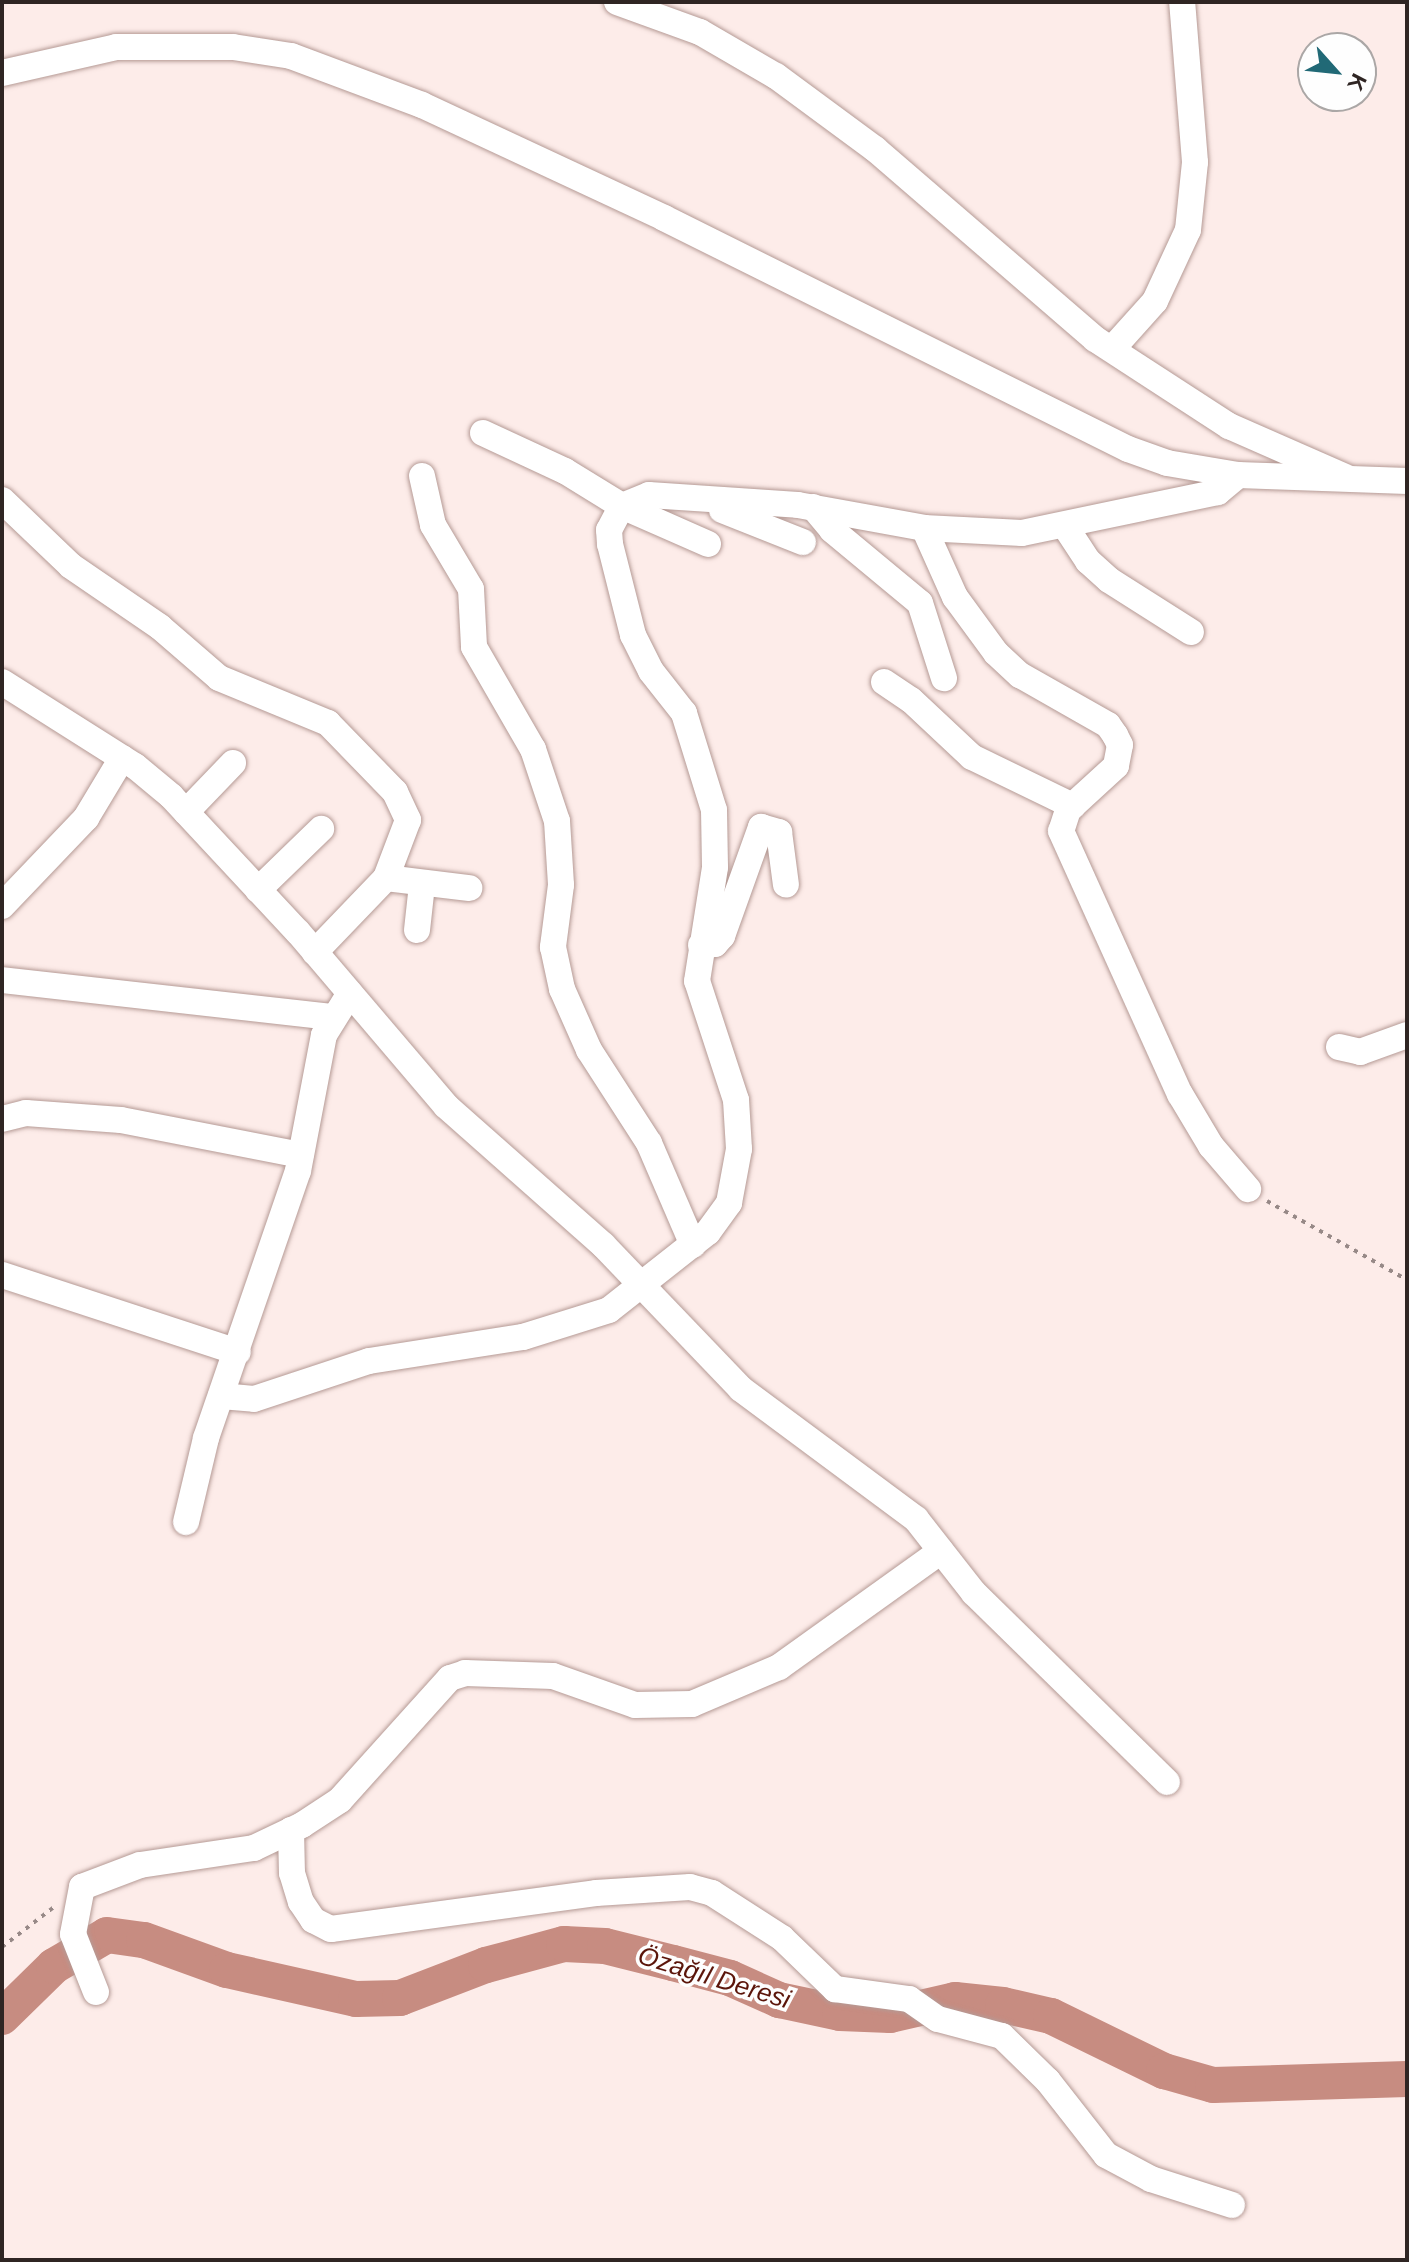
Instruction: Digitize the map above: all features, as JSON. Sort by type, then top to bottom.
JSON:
[{"type":"street","points":[[617,2],[700,32],[825,110],[1112,349],[1229,426],[1334,468],[1347,479]]},
{"type":"street","points":[[1112,349],[1155,301],[1188,230],[1195,162],[1182,2]]},
{"type":"street","points":[[2,73],[116,47],[233,47],[291,56],[422,105],[704,237],[1090,433],[1167,463],[1238,475],[1407,481]]},
{"type":"street","points":[[483,433],[565,471],[622,506],[708,544]]},
{"type":"street","points":[[221,1396],[254,1399],[403,1353],[549,1331],[616,1307],[693,1245],[729,1203],[739,1149],[731,1076],[697,981],[715,867],[714,810],[684,713],[651,671],[633,635],[610,544],[609,530],[622,506],[649,495],[712,503],[813,507],[924,528],[1022,533],[1218,492],[1238,475]]},
{"type":"street","points":[[422,476],[433,525],[471,589],[474,647],[533,749],[557,821],[561,885],[553,947],[562,989],[589,1050],[649,1143],[693,1245]]},
{"type":"street","points":[[2,500],[71,566],[160,627],[219,678],[312,714],[340,733],[406,811],[408,820],[386,878],[315,952]]},
{"type":"street","points":[[712,503],[737,518],[791,534],[803,542]]},
{"type":"street","points":[[813,507],[832,530],[920,603],[944,678]]},
{"type":"street","points":[[1065,526],[1088,561],[1109,580],[1191,632]]},
{"type":"street","points":[[924,528],[955,597],[996,653],[1020,675],[1108,725],[1120,745],[1116,766],[1073,806],[1062,819],[1061,831],[1180,1094],[1211,1146],[1248,1189]]},
{"type":"street","points":[[2,682],[122,758],[186,812],[315,952],[446,1106],[603,1245],[741,1389],[916,1519],[974,1593],[1167,1782]]},
{"type":"street","points":[[884,682],[911,700],[972,757],[1073,806]]},
{"type":"street","points":[[2,906],[86,818],[122,758]]},
{"type":"street","points":[[186,812],[233,763]]},
{"type":"street","points":[[701,945],[715,944],[722,936],[756,835],[766,825],[779,832],[786,885]]},
{"type":"street","points":[[258,890],[321,829]]},
{"type":"street","points":[[386,878],[422,885],[469,888]]},
{"type":"street","points":[[417,930],[422,885]]},
{"type":"street","points":[[2,980],[332,1017]]},
{"type":"street","points":[[186,1522],[221,1396],[301,1155],[324,1035],[332,1017],[350,993]]},
{"type":"street","points":[[1339,1047],[1360,1052],[1407,1035]]},
{"type":"street","points":[[2,1119],[26,1113],[121,1120],[301,1155]]},
{"type":"street","points":[[2,1275],[238,1352]]},
{"type":"street","points":[[96,1992],[73,1934],[82,1887],[140,1865],[254,1848],[291,1830],[340,1800],[435,1691],[457,1675],[553,1676],[649,1707],[701,1702],[779,1667],[941,1551]]},
{"type":"street","points":[[291,1830],[292,1873],[301,1902],[313,1920],[331,1929],[596,1893],[690,1887],[712,1893],[782,1938],[835,1989],[909,1999],[938,2019],[1002,2036],[1048,2081],[1106,2155],[1151,2179],[1232,2205]]},
{"type":"path","points":[[1248,1189],[1407,1280]]},
{"type":"path","points":[[2,1947],[82,1887]]},
{"type":"waterway","name":"Özağıl Deresi","points":[[2,2017],[54,1966],[107,1935],[144,1940],[227,1970],[356,1999],[400,1998],[486,1965],[564,1944],[605,1946],[730,1978],[779,2000],[840,2013],[890,2015],[955,2000],[1003,2005],[1051,2016],[1164,2071],[1213,2085],[1407,2079]]}]
